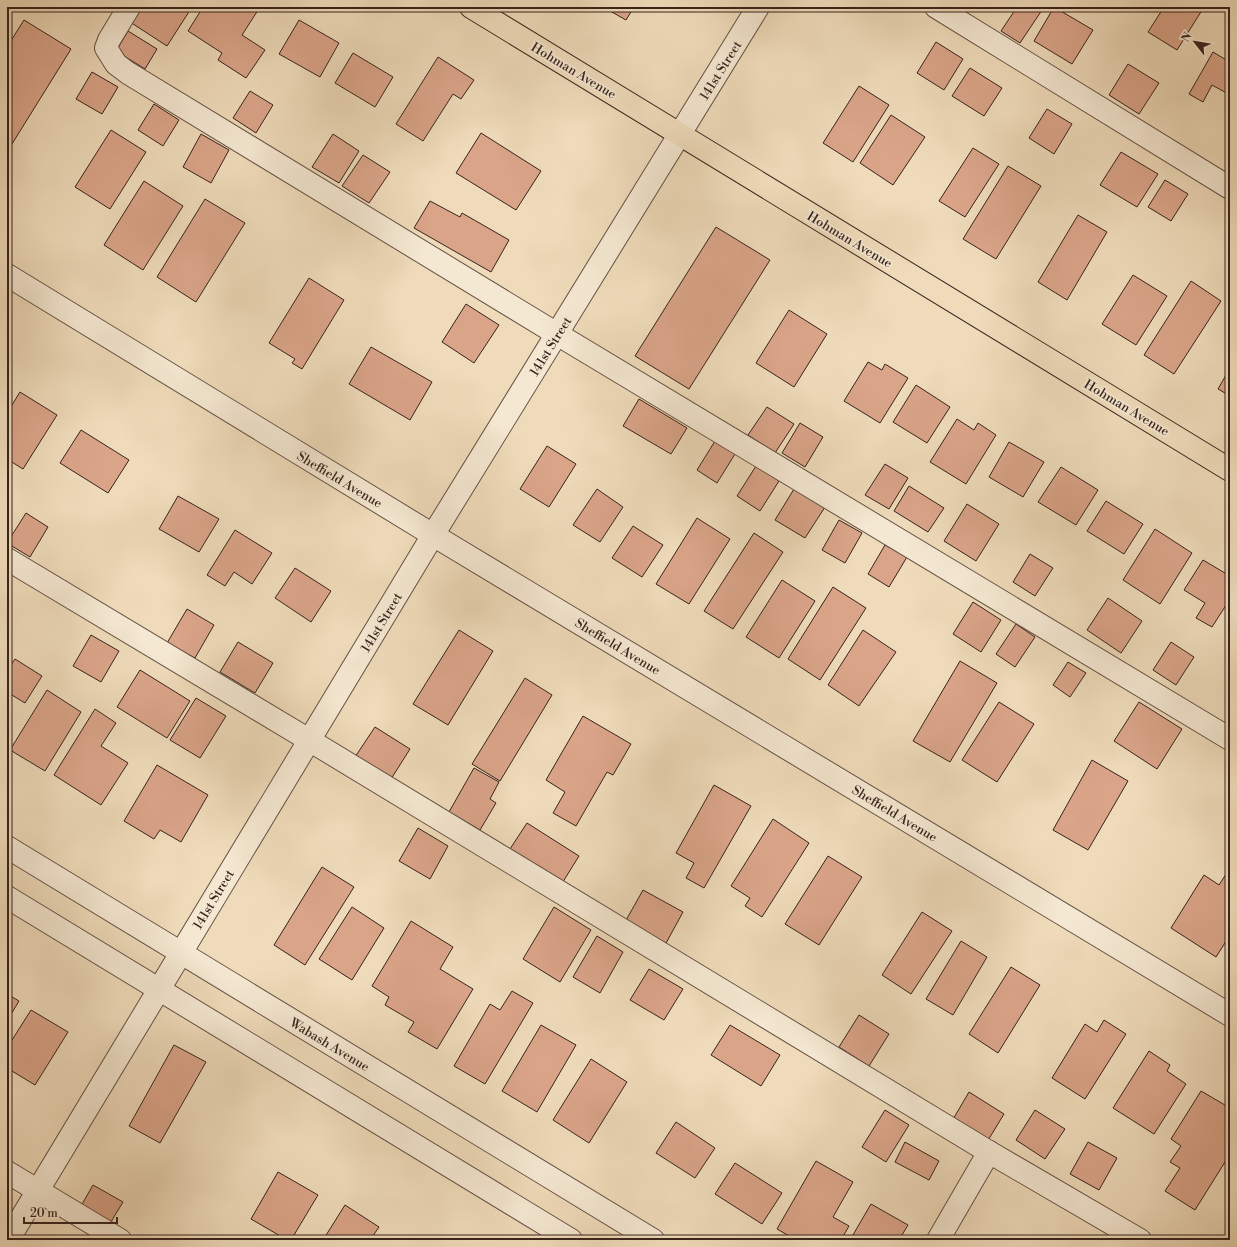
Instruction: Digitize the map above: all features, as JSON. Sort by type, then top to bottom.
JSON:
[{"type":"main road","name":"Hohman Avenue","points":[[482,10],[680,134],[1230,470]]},
{"type":"street","points":[[129,7],[109,40],[106,48],[116,64],[557,334],[1230,740]]},
{"type":"street","name":"141st Street","points":[[8,1240],[433,535],[758,7]]},
{"type":"street","points":[[936,7],[1230,188]]},
{"type":"street","name":"Sheffield Avenue","points":[[7,275],[433,535],[1230,1015]]},
{"type":"street","points":[[7,559],[989,1152],[1140,1240]]},
{"type":"street","name":"Wabash Avenue","points":[[7,847],[653,1240]]},
{"type":"street","points":[[7,897],[571,1240]]},
{"type":"street","points":[[938,1240],[989,1152]]},
{"type":"street","points":[[7,1172],[120,1240]]},
{"type":"building","points":[[136,7],[192,7],[167,46],[127,20]]},
{"type":"building","points":[[203,7],[260,7],[242,35],[265,50],[246,78],[218,60],[222,53],[188,31]]},
{"type":"building","points":[[603,7],[634,7],[626,20]]},
{"type":"building","points":[[1017,7],[1044,7],[1020,43],[1001,31]]},
{"type":"building","points":[[1054,7],[1093,30],[1072,64],[1034,41]]},
{"type":"building","points":[[1164,7],[1204,7],[1177,50],[1148,32]]},
{"type":"building","points":[[24,20],[71,49],[7,152],[7,47]]},
{"type":"building","points":[[299,20],[339,43],[320,77],[279,54]]},
{"type":"building","points":[[128,31],[157,49],[145,69],[116,51]]},
{"type":"building","points":[[936,42],[963,59],[944,90],[917,73]]},
{"type":"building","points":[[1213,52],[1228,61],[1230,57],[1230,95],[1212,85],[1203,102],[1189,94]]},
{"type":"building","points":[[353,53],[393,77],[375,107],[335,83]]},
{"type":"building","points":[[438,57],[474,80],[461,99],[453,94],[423,141],[396,124]]},
{"type":"building","points":[[1128,64],[1159,83],[1139,114],[1109,95]]},
{"type":"building","points":[[970,68],[1002,88],[984,116],[952,96]]},
{"type":"building","points":[[92,72],[118,87],[102,114],[76,99]]},
{"type":"building","points":[[859,86],[889,105],[853,162],[823,143]]},
{"type":"building","points":[[250,91],[273,105],[256,133],[233,118]]},
{"type":"building","points":[[154,104],[179,120],[163,146],[138,130]]},
{"type":"building","points":[[1047,109],[1072,124],[1054,154],[1029,138]]},
{"type":"building","points":[[891,115],[925,137],[893,185],[860,163]]},
{"type":"building","points":[[111,130],[146,152],[110,209],[75,187]]},
{"type":"building","points":[[481,133],[541,171],[516,210],[456,173]]},
{"type":"building","points":[[201,134],[229,150],[211,183],[183,167]]},
{"type":"building","points":[[333,134],[359,151],[339,183],[312,167]]},
{"type":"building","points":[[973,148],[999,164],[965,217],[939,201]]},
{"type":"building","points":[[1121,152],[1158,174],[1137,207],[1100,185]]},
{"type":"building","points":[[363,155],[390,172],[369,203],[342,186]]},
{"type":"building","points":[[1008,166],[1041,186],[996,259],[963,239]]},
{"type":"building","points":[[1165,180],[1188,194],[1171,221],[1148,207]]},
{"type":"building","points":[[144,181],[183,206],[143,270],[104,245]]},
{"type":"building","points":[[205,199],[245,223],[196,302],[157,277]]},
{"type":"building","points":[[430,201],[460,217],[462,213],[509,240],[491,272],[414,228]]},
{"type":"building","points":[[1078,215],[1107,232],[1067,300],[1038,282]]},
{"type":"building","points":[[716,227],[770,260],[689,389],[635,356]]},
{"type":"building","points":[[1133,275],[1167,296],[1136,345],[1102,324]]},
{"type":"building","points":[[309,278],[344,300],[302,369],[292,363],[295,359],[269,343]]},
{"type":"building","points":[[1191,281],[1221,301],[1174,374],[1144,355]]},
{"type":"building","points":[[466,304],[499,325],[474,363],[442,342]]},
{"type":"building","points":[[789,310],[827,334],[794,387],[756,363]]},
{"type":"building","points":[[371,347],[432,382],[410,420],[349,384]]},
{"type":"building","points":[[868,362],[882,370],[885,364],[908,378],[880,423],[844,401]]},
{"type":"building","points":[[1230,368],[1230,396],[1218,389]]},
{"type":"building","points":[[916,385],[950,407],[927,443],[893,422]]},
{"type":"building","points":[[20,392],[57,415],[23,469],[7,459],[7,413]]},
{"type":"building","points":[[639,399],[687,428],[671,454],[623,426]]},
{"type":"building","points":[[767,407],[794,424],[775,453],[748,435]]},
{"type":"building","points":[[957,419],[974,430],[978,423],[996,435],[966,484],[930,462]]},
{"type":"building","points":[[800,423],[823,437],[805,467],[782,453]]},
{"type":"building","points":[[81,430],[129,460],[108,493],[60,463]]},
{"type":"building","points":[[715,441],[735,454],[717,483],[697,470]]},
{"type":"building","points":[[1009,442],[1044,462],[1023,497],[989,477]]},
{"type":"building","points":[[547,446],[576,464],[549,507],[520,489]]},
{"type":"building","points":[[885,464],[908,478],[889,509],[865,495]]},
{"type":"building","points":[[756,466],[779,481],[760,511],[737,496]]},
{"type":"building","points":[[1061,467],[1098,490],[1076,525],[1038,502]]},
{"type":"building","points":[[909,486],[944,508],[928,532],[894,511]]},
{"type":"building","points":[[597,489],[623,507],[600,542],[573,525]]},
{"type":"building","points":[[794,489],[825,507],[805,538],[775,520]]},
{"type":"building","points":[[178,496],[219,519],[199,552],[159,529]]},
{"type":"building","points":[[1106,501],[1143,524],[1124,554],[1087,531]]},
{"type":"building","points":[[967,504],[999,524],[976,561],[944,541]]},
{"type":"building","points":[[26,513],[48,527],[30,557],[7,543]]},
{"type":"building","points":[[697,518],[730,539],[689,604],[656,584]]},
{"type":"building","points":[[839,520],[862,533],[845,563],[822,550]]},
{"type":"building","points":[[633,526],[663,545],[642,577],[612,558]]},
{"type":"building","points":[[1155,529],[1192,553],[1160,604],[1123,580]]},
{"type":"building","points":[[235,530],[272,553],[252,584],[234,572],[225,586],[207,575]]},
{"type":"building","points":[[754,533],[783,552],[733,629],[704,611]]},
{"type":"building","points":[[885,545],[907,557],[889,587],[868,574]]},
{"type":"building","points":[[1030,554],[1053,568],[1035,596],[1013,582]]},
{"type":"building","points":[[1203,560],[1230,576],[1230,599],[1212,627],[1196,618],[1205,603],[1184,590]]},
{"type":"building","points":[[295,568],[331,591],[311,622],[275,598]]},
{"type":"building","points":[[782,580],[815,601],[779,658],[746,637]]},
{"type":"building","points":[[833,587],[866,608],[820,680],[788,659]]},
{"type":"building","points":[[1108,598],[1142,621],[1121,653],[1087,630]]},
{"type":"building","points":[[973,602],[1001,620],[981,652],[953,634]]},
{"type":"building","points":[[187,609],[214,625],[195,658],[167,643]]},
{"type":"building","points":[[1016,624],[1035,637],[1015,667],[996,654]]},
{"type":"building","points":[[459,630],[493,651],[448,725],[413,704]]},
{"type":"building","points":[[863,630],[896,652],[859,706],[828,685]]},
{"type":"building","points":[[91,635],[119,651],[101,682],[73,666]]},
{"type":"building","points":[[238,642],[273,663],[255,693],[220,672]]},
{"type":"building","points":[[1171,642],[1194,657],[1176,685],[1153,670]]},
{"type":"building","points":[[15,659],[42,676],[25,703],[7,692],[7,671]]},
{"type":"building","points":[[960,661],[997,683],[950,762],[913,741]]},
{"type":"building","points":[[1068,662],[1086,673],[1070,697],[1053,685]]},
{"type":"building","points":[[140,670],[190,701],[167,738],[117,707]]},
{"type":"building","points":[[525,678],[552,695],[500,781],[472,764]]},
{"type":"building","points":[[47,690],[81,712],[45,771],[10,750]]},
{"type":"building","points":[[196,698],[226,716],[200,758],[170,740]]},
{"type":"building","points":[[999,702],[1034,724],[997,782],[962,760]]},
{"type":"building","points":[[1139,702],[1182,729],[1157,769],[1114,741]]},
{"type":"building","points":[[95,709],[116,723],[101,746],[128,763],[101,805],[54,775]]},
{"type":"building","points":[[583,716],[631,744],[613,775],[607,772],[576,826],[553,813],[565,792],[546,780]]},
{"type":"building","points":[[375,727],[410,749],[391,779],[355,757]]},
{"type":"building","points":[[1092,760],[1128,781],[1088,850],[1053,830]]},
{"type":"building","points":[[157,765],[208,795],[181,842],[160,830],[154,839],[124,821]]},
{"type":"building","points":[[474,768],[499,782],[490,799],[496,803],[480,830],[449,812]]},
{"type":"building","points":[[714,785],[751,806],[704,888],[686,878],[694,863],[676,853]]},
{"type":"building","points":[[773,819],[809,843],[762,917],[745,906],[750,898],[731,886]]},
{"type":"building","points":[[527,823],[579,856],[561,885],[508,852]]},
{"type":"building","points":[[418,828],[448,846],[430,879],[399,861]]},
{"type":"building","points":[[828,856],[862,877],[819,945],[785,924]]},
{"type":"building","points":[[322,867],[354,887],[305,965],[274,945]]},
{"type":"building","points":[[1230,868],[1230,935],[1216,957],[1171,928],[1204,875],[1219,885]]},
{"type":"building","points":[[643,890],[683,912],[665,945],[625,922]]},
{"type":"building","points":[[352,907],[384,928],[352,980],[319,959]]},
{"type":"building","points":[[554,907],[591,930],[560,982],[523,959]]},
{"type":"building","points":[[922,912],[952,931],[911,994],[882,975]]},
{"type":"building","points":[[411,921],[453,947],[440,969],[473,989],[437,1049],[408,1032],[414,1022],[385,1005],[389,997],[372,986]]},
{"type":"building","points":[[597,936],[623,952],[600,993],[573,977]]},
{"type":"building","points":[[961,941],[987,957],[953,1015],[926,999]]},
{"type":"building","points":[[1011,967],[1040,985],[998,1053],[969,1034]]},
{"type":"building","points":[[649,969],[683,989],[664,1020],[630,1000]]},
{"type":"building","points":[[512,991],[533,1003],[485,1084],[454,1066],[490,1004],[500,1010]]},
{"type":"building","points":[[7,994],[19,1001],[7,1021]]},
{"type":"building","points":[[31,1010],[68,1032],[35,1085],[7,1068],[7,1048]]},
{"type":"building","points":[[859,1015],[889,1034],[869,1066],[839,1047]]},
{"type":"building","points":[[1104,1020],[1126,1034],[1085,1099],[1052,1078],[1085,1024],[1097,1032]]},
{"type":"building","points":[[541,1025],[576,1045],[537,1112],[502,1091]]},
{"type":"building","points":[[730,1025],[780,1055],[761,1086],[711,1055]]},
{"type":"building","points":[[174,1045],[206,1062],[160,1143],[129,1126]]},
{"type":"building","points":[[1149,1051],[1170,1065],[1167,1071],[1186,1084],[1154,1134],[1113,1108]]},
{"type":"building","points":[[591,1059],[627,1082],[589,1143],[553,1120]]},
{"type":"building","points":[[1201,1091],[1230,1108],[1230,1154],[1195,1210],[1165,1191],[1180,1168],[1170,1162],[1181,1146],[1171,1139]]},
{"type":"building","points":[[969,1092],[1004,1114],[987,1142],[952,1121]]},
{"type":"building","points":[[885,1110],[909,1125],[886,1162],[862,1147]]},
{"type":"building","points":[[1035,1110],[1065,1129],[1045,1159],[1016,1140]]},
{"type":"building","points":[[676,1122],[715,1148],[695,1178],[656,1153]]},
{"type":"building","points":[[905,1142],[939,1161],[929,1180],[895,1162]]},
{"type":"building","points":[[1088,1142],[1117,1158],[1099,1190],[1070,1174]]},
{"type":"building","points":[[816,1161],[853,1182],[833,1217],[849,1226],[841,1240],[796,1240],[777,1229]]},
{"type":"building","points":[[735,1163],[782,1193],[762,1224],[715,1194]]},
{"type":"building","points":[[278,1172],[318,1195],[291,1240],[287,1240],[251,1219]]},
{"type":"building","points":[[93,1185],[123,1202],[106,1230],[77,1213]]},
{"type":"building","points":[[871,1204],[908,1225],[899,1240],[850,1240]]},
{"type":"building","points":[[345,1205],[379,1227],[370,1240],[323,1240]]}]
